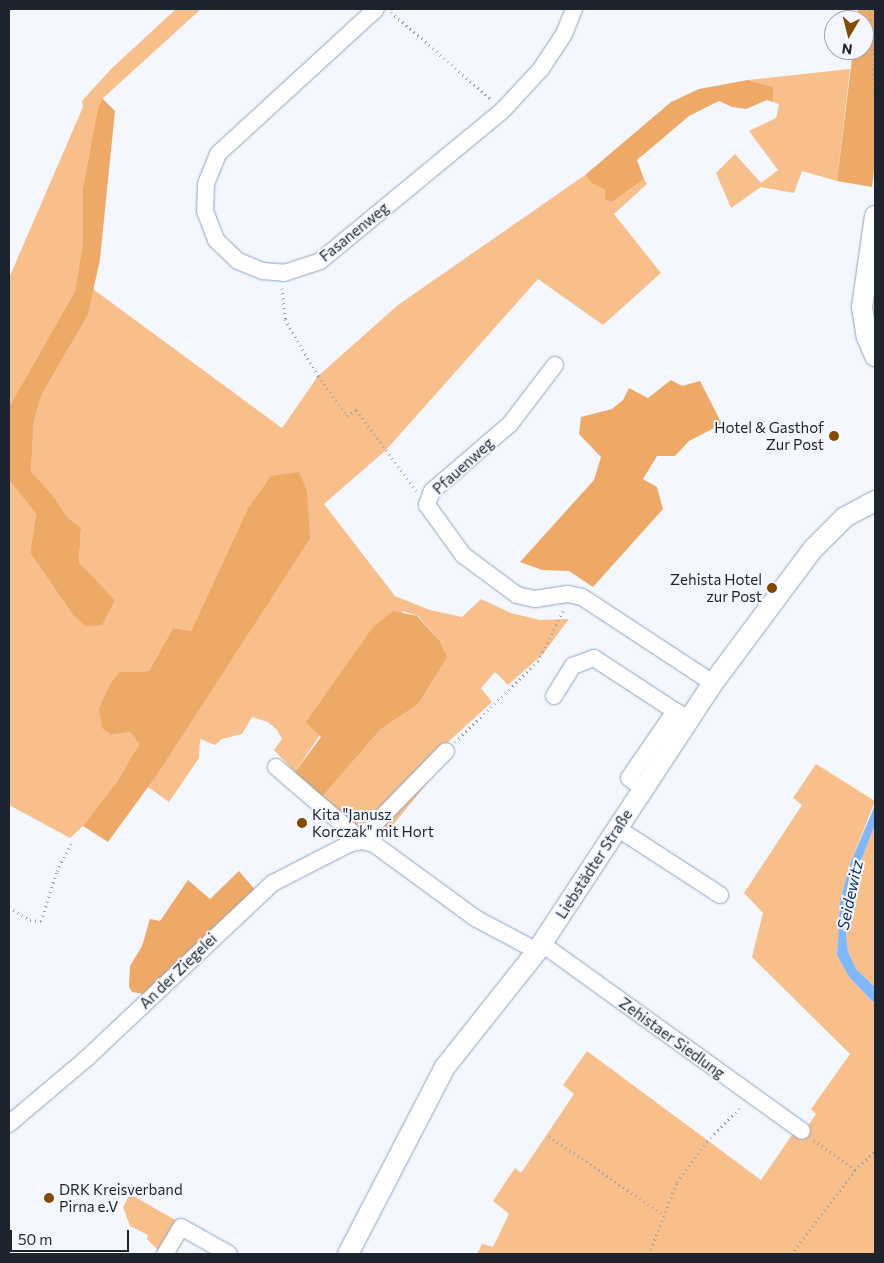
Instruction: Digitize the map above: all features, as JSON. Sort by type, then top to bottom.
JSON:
[{"type":"main road","points":[[875,216],[862,307],[867,337],[875,356]]},
{"type":"main road","name":"Liebstädter Straße","points":[[348,1254],[445,1067],[539,948],[642,788],[682,714],[713,683],[813,549],[845,517],[875,501]]},
{"type":"street","name":"Fasanenweg","points":[[376,9],[224,146],[209,175],[205,211],[216,240],[238,261],[263,271],[284,273],[320,261],[503,110],[541,69],[564,34],[574,9]]},
{"type":"street","name":"Pfauenweg","points":[[555,365],[510,424],[432,491],[427,505],[463,555],[517,595],[535,599],[574,594]]},
{"type":"street","points":[[574,594],[713,683]]},
{"type":"street","points":[[554,696],[573,666],[594,658],[682,714]]},
{"type":"street","points":[[362,841],[366,832],[446,750]]},
{"type":"street","points":[[276,767],[362,841],[374,844],[475,918],[539,948]]},
{"type":"street","points":[[617,828],[720,895]]},
{"type":"street","name":"An der Ziegelei","points":[[9,1124],[87,1058],[273,883],[349,844],[362,841]]},
{"type":"street","name":"Zehistaer Siedlung","points":[[539,948],[802,1131]]},
{"type":"street","points":[[165,1254],[181,1227],[229,1254]]},
{"type":"path","points":[[387,9],[503,110]]},
{"type":"path","points":[[870,9],[875,108]]},
{"type":"path","points":[[284,273],[285,320],[313,369],[347,416],[356,410],[427,505]]},
{"type":"path","points":[[446,750],[538,661],[574,594]]},
{"type":"path","points":[[9,907],[30,920],[41,921],[57,871],[71,843]]},
{"type":"path","points":[[648,1254],[689,1163],[752,1095]]},
{"type":"path","points":[[802,1131],[855,1170]]},
{"type":"path","points":[[549,1136],[664,1215]]},
{"type":"path","points":[[791,1254],[855,1170],[875,1151]]},
{"type":"shaded area","points":[[176,9],[201,9],[102,99],[97,112],[83,187],[83,242],[75,291],[9,407],[9,278],[83,107],[82,101],[111,69]]},
{"type":"shaded area","points":[[875,9],[875,163],[872,187],[837,181],[852,60],[874,60],[874,10],[858,10]]},
{"type":"shaded area","points":[[850,69],[837,181],[802,171],[794,193],[761,187],[731,208],[716,173],[735,154],[761,183],[778,170],[749,131],[776,118],[779,104],[773,102],[773,87],[748,80]]},
{"type":"shaded area","points":[[748,80],[773,87],[773,102],[767,100],[746,109],[732,107],[719,101],[689,116],[637,160],[644,179],[612,202],[605,199],[605,190],[591,183],[585,175],[671,102],[699,89]]},
{"type":"shaded area","points":[[102,98],[115,111],[100,259],[88,315],[42,394],[34,421],[31,471],[55,498],[67,517],[81,528],[79,562],[115,600],[102,625],[86,626],[73,615],[30,553],[36,514],[9,480],[9,407],[75,291],[83,242],[83,187],[97,112]]},
{"type":"shaded area","points":[[585,175],[591,183],[605,190],[612,202],[644,179],[647,184],[614,214],[661,273],[603,325],[538,279],[386,450],[324,504],[395,596],[430,610],[462,617],[481,599],[511,613],[540,620],[569,619],[543,654],[508,685],[495,672],[481,688],[492,702],[448,742],[363,831],[358,829],[322,797],[380,730],[418,704],[439,640],[418,616],[403,611],[295,772],[274,750],[282,739],[277,730],[268,722],[252,717],[242,734],[222,739],[215,745],[200,739],[199,758],[169,802],[148,787],[310,539],[247,510],[191,631],[173,628],[149,671],[120,672],[111,735],[130,732],[139,744],[118,780],[83,826],[70,838],[9,805],[9,480],[36,514],[30,553],[73,615],[115,600],[79,562],[81,528],[67,517],[55,498],[31,471],[34,421],[42,394],[88,315],[93,289],[282,428],[318,376],[398,305]]},
{"type":"shaded area","points":[[671,380],[682,386],[700,381],[722,424],[689,441],[675,456],[657,456],[643,479],[657,487],[663,509],[593,587],[569,571],[542,570],[520,562],[594,480],[601,457],[579,434],[581,417],[612,409],[623,400],[629,388],[648,398]]},
{"type":"shaded area","points":[[299,472],[307,491],[310,539],[156,776],[108,842],[83,826],[118,780],[139,744],[130,732],[111,735],[102,728],[99,708],[111,683],[120,672],[149,671],[173,628],[191,631],[247,510],[271,476]]},
{"type":"shaded area","points":[[393,611],[417,616],[439,640],[447,657],[418,704],[380,730],[322,797],[295,772],[321,737],[306,722],[373,627]]},
{"type":"shaded area","points":[[816,764],[875,801],[850,864],[840,901],[837,955],[849,977],[875,1004],[875,1254],[477,1254],[482,1244],[493,1247],[509,1214],[493,1201],[515,1168],[521,1173],[574,1094],[563,1085],[587,1051],[761,1180],[794,1132],[801,1136],[816,1114],[811,1109],[850,1054],[752,957],[763,913],[744,893],[802,805],[793,798]]},
{"type":"shaded area","points":[[441,766],[380,841],[374,833]]},
{"type":"shaded area","points":[[875,825],[875,987],[856,969],[848,953],[846,933],[858,868]]},
{"type":"shaded area","points":[[239,871],[256,891],[144,994],[132,992],[129,987],[130,966],[142,946],[150,919],[160,921],[188,880],[210,899]]},
{"type":"shaded area","points":[[130,1194],[177,1221],[160,1252],[147,1239],[148,1235],[130,1226],[123,1207]]},
{"type":"water","name":"Seidewitz","points":[[875,805],[875,825],[858,868],[846,933],[848,952],[856,969],[875,987],[875,1004],[849,977],[837,955],[840,901],[850,864]]},
{"type":"place","name":"Hotel & Gasthof Zur Post","points":[[834,436]]},
{"type":"place","name":"Zehista Hotel zur Post","points":[[772,588]]},
{"type":"place","name":"Kita \"Janusz Korczak\" mit Hort","points":[[302,823]]},
{"type":"place","name":"DRK Kreisverband Pirna e.V","points":[[49,1198]]}]
